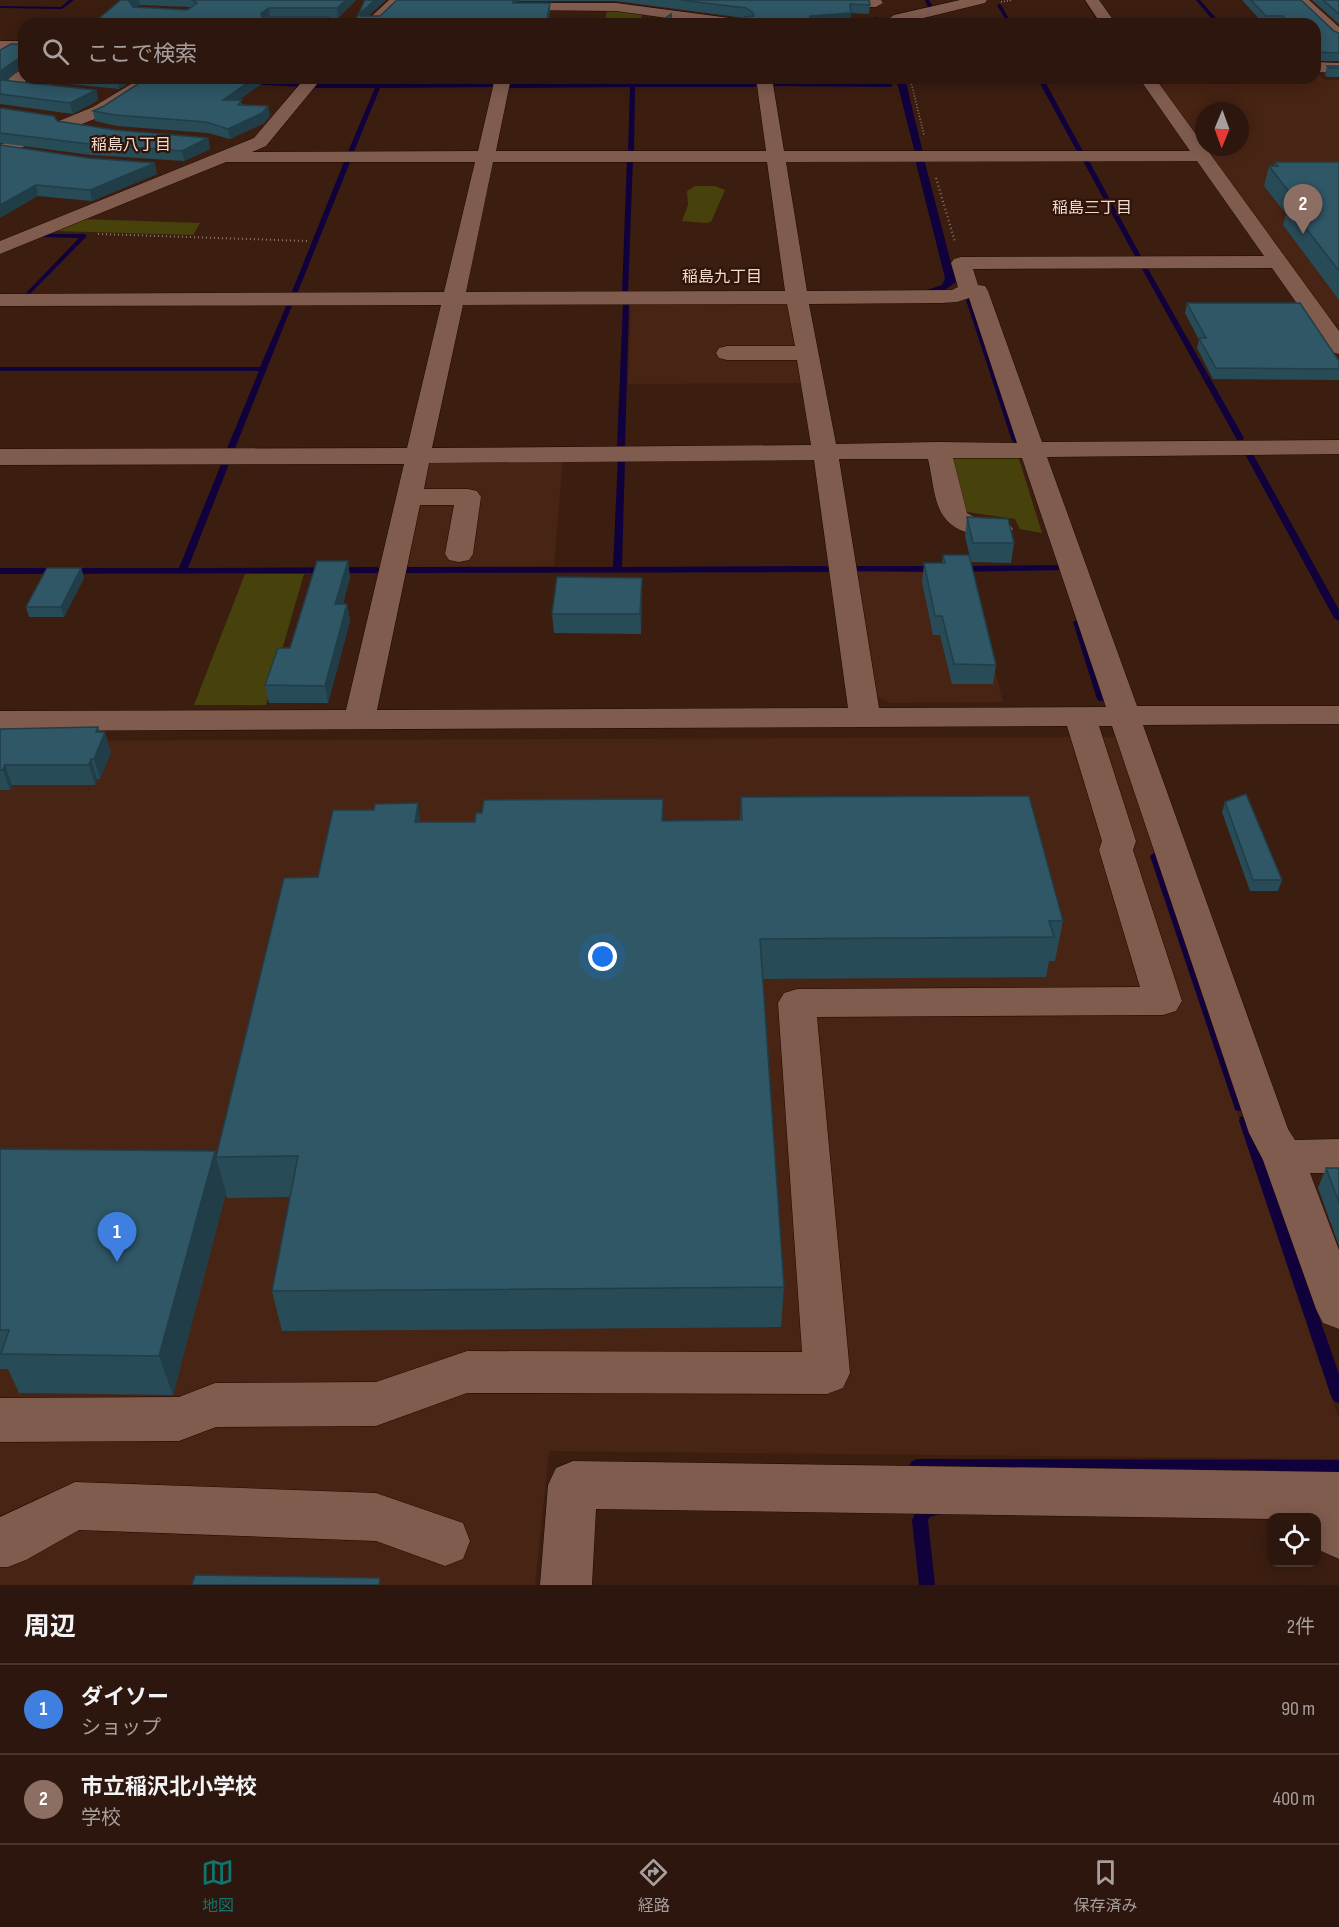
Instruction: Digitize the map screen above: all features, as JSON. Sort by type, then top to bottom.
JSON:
[{"type":"street","points":[[377,18],[398,0]]},
{"type":"street","points":[[899,18],[980,0]]},
{"type":"street","points":[[1092,0],[1105,18]]},
{"type":"street","points":[[1301,0],[1335,28]]},
{"type":"street","points":[[812,2],[876,1],[880,18]]},
{"type":"street","points":[[520,4],[616,7],[666,18]]},
{"type":"street","points":[[0,46],[18,46]]},
{"type":"street","points":[[1321,68],[1339,68]]},
{"type":"street","points":[[18,73],[11,86],[67,91]]},
{"type":"street","points":[[3,150],[99,111],[142,84]]},
{"type":"street","points":[[0,248],[195,170],[228,151],[265,138],[309,84]]},
{"type":"street","points":[[359,720],[502,84]]},
{"type":"street","points":[[765,84],[797,298],[825,451],[865,717]]},
{"type":"street","points":[[1151,84],[1195,145]]},
{"type":"street","points":[[99,111],[120,117]]},
{"type":"street","points":[[43,117],[72,122]]},
{"type":"street","points":[[3,150],[39,154]]},
{"type":"street","points":[[228,151],[485,157],[1203,156],[1278,262],[1331,325],[1339,347]]},
{"type":"street","points":[[149,166],[195,170]]},
{"type":"street","points":[[0,231],[39,232]]},
{"type":"street","points":[[969,289],[961,263],[1278,262]]},
{"type":"street","points":[[0,300],[941,297],[957,296],[969,289],[977,291],[1269,1133],[1283,1156],[1339,1309]]},
{"type":"street","points":[[727,353],[807,352]]},
{"type":"street","points":[[0,457],[418,456],[1030,448],[1339,447]]},
{"type":"street","points":[[938,449],[955,516],[965,523],[983,528],[1000,529]]},
{"type":"street","points":[[409,497],[468,497],[459,554]]},
{"type":"street","points":[[0,721],[1339,715]]},
{"type":"street","points":[[0,1420],[179,1419],[215,1405],[376,1404],[467,1372],[827,1372],[797,1003],[1163,1001],[1116,850],[1119,841],[1080,716]]},
{"type":"street","points":[[1283,1156],[1339,1156]]},
{"type":"street","points":[[567,1585],[573,1485],[1335,1509]]},
{"type":"street","points":[[0,1542],[8,1542],[75,1506],[376,1517],[445,1542]]},
{"type":"path","points":[[97,234],[308,241]]},
{"type":"shaded area","points":[[607,8],[642,11],[641,18],[606,18]]},
{"type":"shaded area","points":[[1321,77],[1324,80],[1339,80],[1339,324],[1330,321],[1210,156],[1249,156],[1249,102],[1195,102],[1195,135],[1158,84],[1321,84]]},
{"type":"shaded area","points":[[897,84],[906,84],[923,153],[915,153]]},
{"type":"shaded area","points":[[915,159],[924,159],[956,282],[942,292],[813,294],[813,291],[927,290],[942,285],[945,278]]},
{"type":"shaded area","points":[[695,186],[715,186],[725,190],[711,222],[682,221],[688,205],[687,191]]},
{"type":"shaded area","points":[[83,219],[200,223],[193,235],[54,231]]},
{"type":"shaded area","points":[[631,302],[780,302],[790,306],[803,383],[628,384]]},
{"type":"shaded area","points":[[960,452],[1018,456],[1042,533],[1020,529],[1015,519],[960,511],[947,459]]},
{"type":"shaded area","points":[[563,458],[554,566],[403,567],[424,467],[431,462]]},
{"type":"shaded area","points":[[854,572],[970,572],[1003,702],[889,703],[873,694]]},
{"type":"shaded area","points":[[245,574],[304,574],[266,705],[194,705]]},
{"type":"shaded area","points":[[1122,737],[1162,856],[1152,856],[1339,1420],[1339,1459],[549,1451],[535,1585],[0,1585],[0,741]]},
{"type":"building","points":[[121,0],[130,0],[133,7],[187,10],[197,3],[192,0],[346,0],[337,8],[269,8],[261,13],[262,17],[327,18],[99,18]]},
{"type":"building","points":[[365,0],[375,0],[360,13],[360,16],[380,16],[397,0],[512,0],[513,3],[550,3],[547,18],[357,18]]},
{"type":"building","points":[[680,0],[869,0],[870,5],[850,4],[851,13],[810,16],[810,18],[744,18],[754,16],[746,8]]},
{"type":"building","points":[[1251,0],[1301,0],[1320,18],[1285,18],[1283,16],[1266,16]]},
{"type":"building","points":[[1323,0],[1339,0],[1339,14]]},
{"type":"building","points":[[1321,19],[1339,33],[1339,53],[1321,52]]},
{"type":"building","points":[[11,44],[18,44],[18,59],[0,73],[0,50]]},
{"type":"building","points":[[0,79],[18,82],[18,84],[96,90],[70,103],[0,94]]},
{"type":"building","points":[[138,84],[246,84],[223,100],[242,100],[238,105],[268,106],[262,113],[228,129],[206,122],[115,115],[93,111]]},
{"type":"building","points":[[0,108],[54,116],[57,121],[115,130],[208,138],[182,151],[89,144],[0,133]]},
{"type":"building","points":[[0,145],[88,158],[155,163],[90,190],[36,185],[0,205]]},
{"type":"building","points":[[1275,162],[1339,162],[1339,271],[1288,205],[1299,205],[1269,166],[1278,166]]},
{"type":"building","points":[[1187,303],[1300,303],[1339,361],[1339,369],[1216,368],[1199,338],[1206,338]]},
{"type":"building","points":[[967,517],[1008,519],[1014,543],[973,543]]},
{"type":"building","points":[[943,555],[969,555],[996,665],[954,664],[942,616],[935,616],[924,563],[945,563]]},
{"type":"building","points":[[317,561],[348,561],[335,604],[347,604],[325,686],[265,685],[278,648],[290,648]]},
{"type":"building","points":[[47,568],[81,568],[61,607],[26,607]]},
{"type":"building","points":[[557,577],[642,578],[640,614],[552,614]]},
{"type":"building","points":[[98,727],[96,732],[105,732],[94,759],[91,759],[89,765],[5,765],[3,770],[0,770],[0,729]]},
{"type":"building","points":[[1246,794],[1282,880],[1253,880],[1225,802]]},
{"type":"building","points":[[1029,796],[1063,921],[1049,921],[1054,937],[760,939],[784,1287],[272,1291],[298,1156],[216,1157],[284,878],[318,877],[333,810],[374,810],[375,804],[418,803],[415,822],[475,822],[476,813],[482,813],[484,800],[663,799],[662,821],[742,820],[741,797]]},
{"type":"building","points":[[0,1149],[215,1151],[159,1356],[1,1354],[9,1330],[0,1330]]},
{"type":"building","points":[[1326,1168],[1339,1168],[1339,1202]]},
{"type":"building","points":[[195,1575],[380,1578],[379,1585],[192,1585]]},
{"type":"waterway","points":[[0,7],[62,8],[72,0]]},
{"type":"waterway","points":[[927,0],[931,9],[941,7]]},
{"type":"waterway","points":[[1198,0],[1214,18]]},
{"type":"waterway","points":[[999,5],[1007,18]]},
{"type":"waterway","points":[[0,67],[18,68]]},
{"type":"waterway","points":[[275,84],[300,85]]},
{"type":"waterway","points":[[1043,84],[1082,155]]},
{"type":"waterway","points":[[510,86],[633,85]]},
{"type":"waterway","points":[[631,153],[633,85]]},
{"type":"waterway","points":[[633,85],[754,85]]},
{"type":"waterway","points":[[773,85],[890,85]]},
{"type":"waterway","points":[[316,86],[378,86]]},
{"type":"waterway","points":[[350,154],[378,86]]},
{"type":"waterway","points":[[378,86],[492,86]]},
{"type":"waterway","points":[[625,293],[630,159]]},
{"type":"waterway","points":[[1085,159],[1139,258]]},
{"type":"waterway","points":[[294,294],[348,160],[336,160]]},
{"type":"waterway","points":[[28,294],[84,236],[44,235]]},
{"type":"waterway","points":[[1144,267],[1240,438]]},
{"type":"waterway","points":[[969,300],[1016,441]]},
{"type":"waterway","points":[[230,451],[290,303]]},
{"type":"waterway","points":[[621,448],[626,303]]},
{"type":"waterway","points":[[0,369],[263,369]]},
{"type":"waterway","points":[[1249,454],[1339,618]]},
{"type":"waterway","points":[[617,569],[621,459]]},
{"type":"waterway","points":[[183,570],[225,464]]},
{"type":"waterway","points":[[958,569],[1060,568]]},
{"type":"waterway","points":[[406,570],[617,569]]},
{"type":"waterway","points":[[617,569],[827,569]]},
{"type":"waterway","points":[[855,569],[937,569]]},
{"type":"waterway","points":[[0,571],[377,570]]},
{"type":"waterway","points":[[1078,622],[1102,699]]},
{"type":"waterway","points":[[1155,856],[1240,1106]]},
{"type":"waterway","points":[[1245,1121],[1339,1396]]},
{"type":"waterway","points":[[917,1466],[1339,1467]]},
{"type":"waterway","points":[[927,1585],[920,1520],[925,1509],[934,1509]]},
{"type":"place","name":"市立稲沢北小学校","points":[[1303,234]]},
{"type":"place","name":"ダイソー","points":[[117,1262]]},
{"type":"district","name":"稲島八丁目","points":[[131,145]]},
{"type":"district","name":"稲島三丁目","points":[[1092,208]]},
{"type":"district","name":"稲島九丁目","points":[[722,277]]}]
